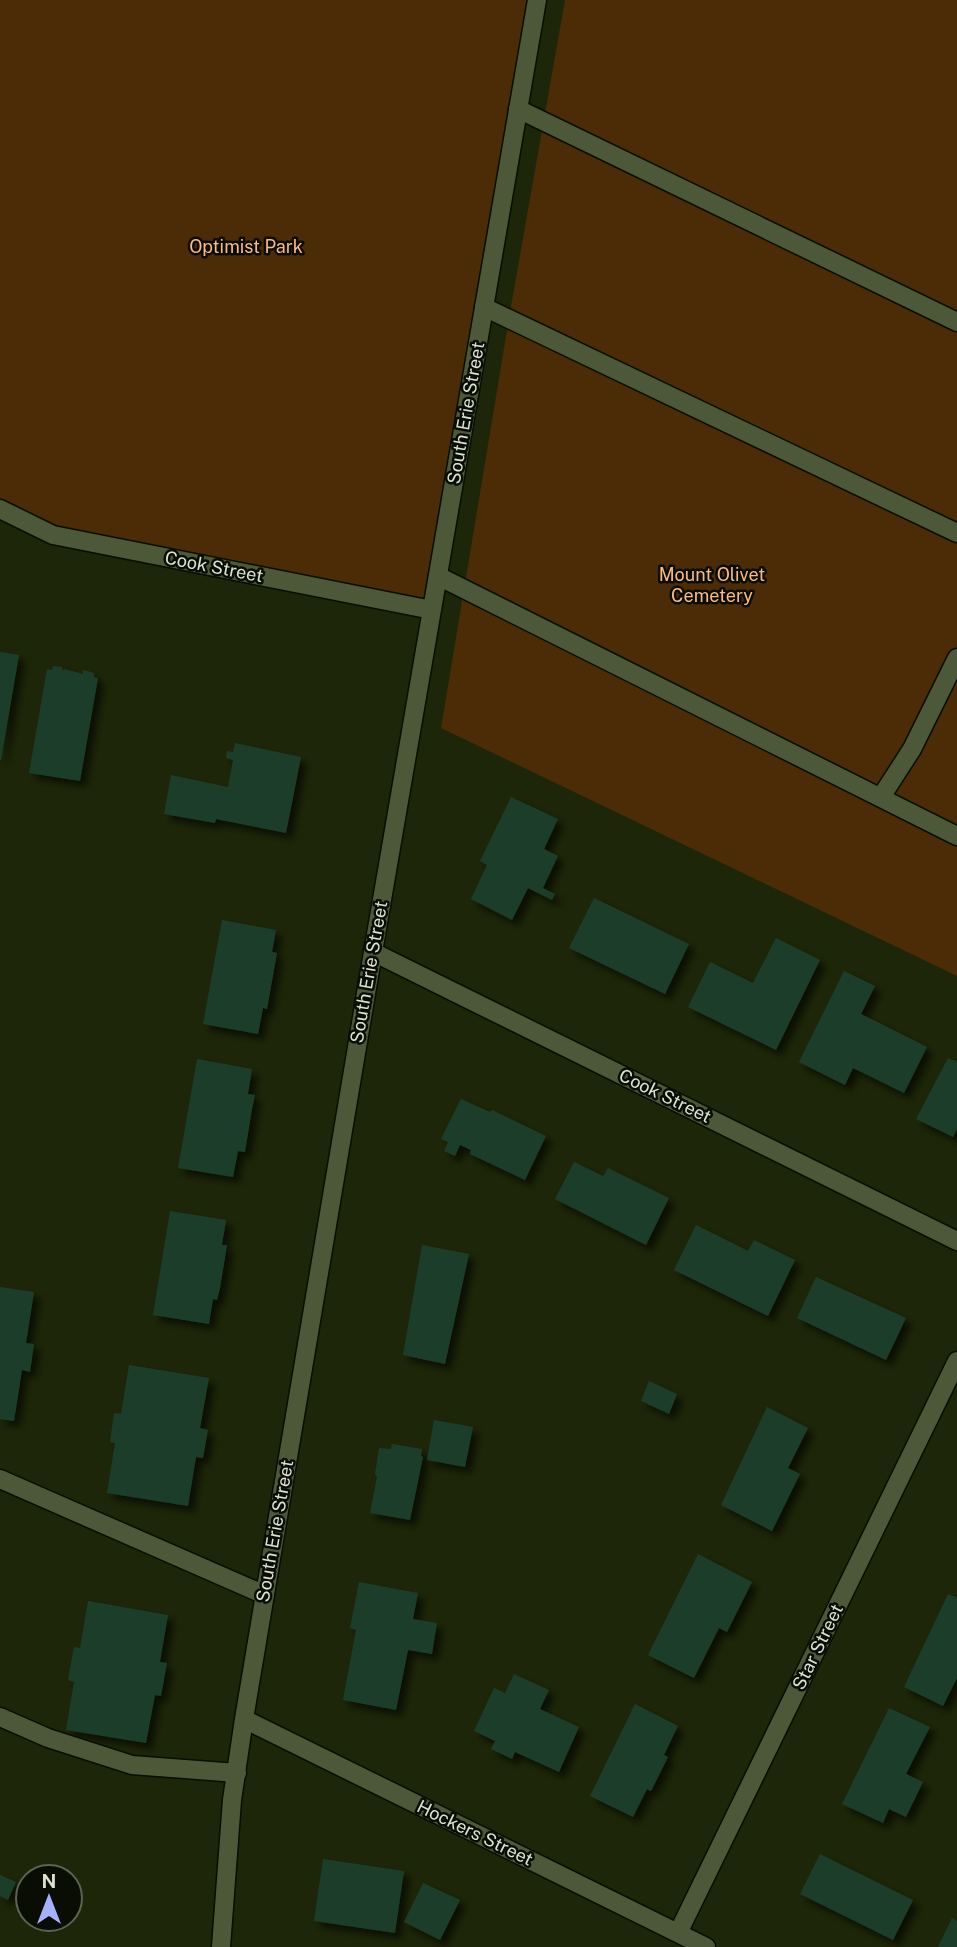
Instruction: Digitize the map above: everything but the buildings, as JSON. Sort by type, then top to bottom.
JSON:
[{"type":"street","name":"South Erie Street","points":[[221,1947],[232,1800],[244,1719],[537,0]]},
{"type":"street","points":[[518,109],[957,322]]},
{"type":"street","points":[[484,307],[957,533]]},
{"type":"street","name":"Cook Street","points":[[0,509],[53,535],[432,610]]},
{"type":"street","points":[[438,576],[957,835]]},
{"type":"street","points":[[881,797],[912,749],[957,658]]},
{"type":"street","name":"Cook Street","points":[[373,952],[957,1241]]},
{"type":"street","name":"Star Street","points":[[678,1933],[957,1361]]},
{"type":"street","points":[[0,1479],[265,1595]]},
{"type":"street","points":[[0,1717],[48,1738],[132,1765],[237,1773]]},
{"type":"street","name":"Hockers Street","points":[[244,1719],[706,1947]]},
{"type":"green space","name":"Optimist Park","points":[[0,0],[537,0],[432,610],[53,535],[0,509]]},
{"type":"green space","name":"Mount Olivet Cemetery","points":[[565,0],[957,0],[957,976],[441,728]]}]
